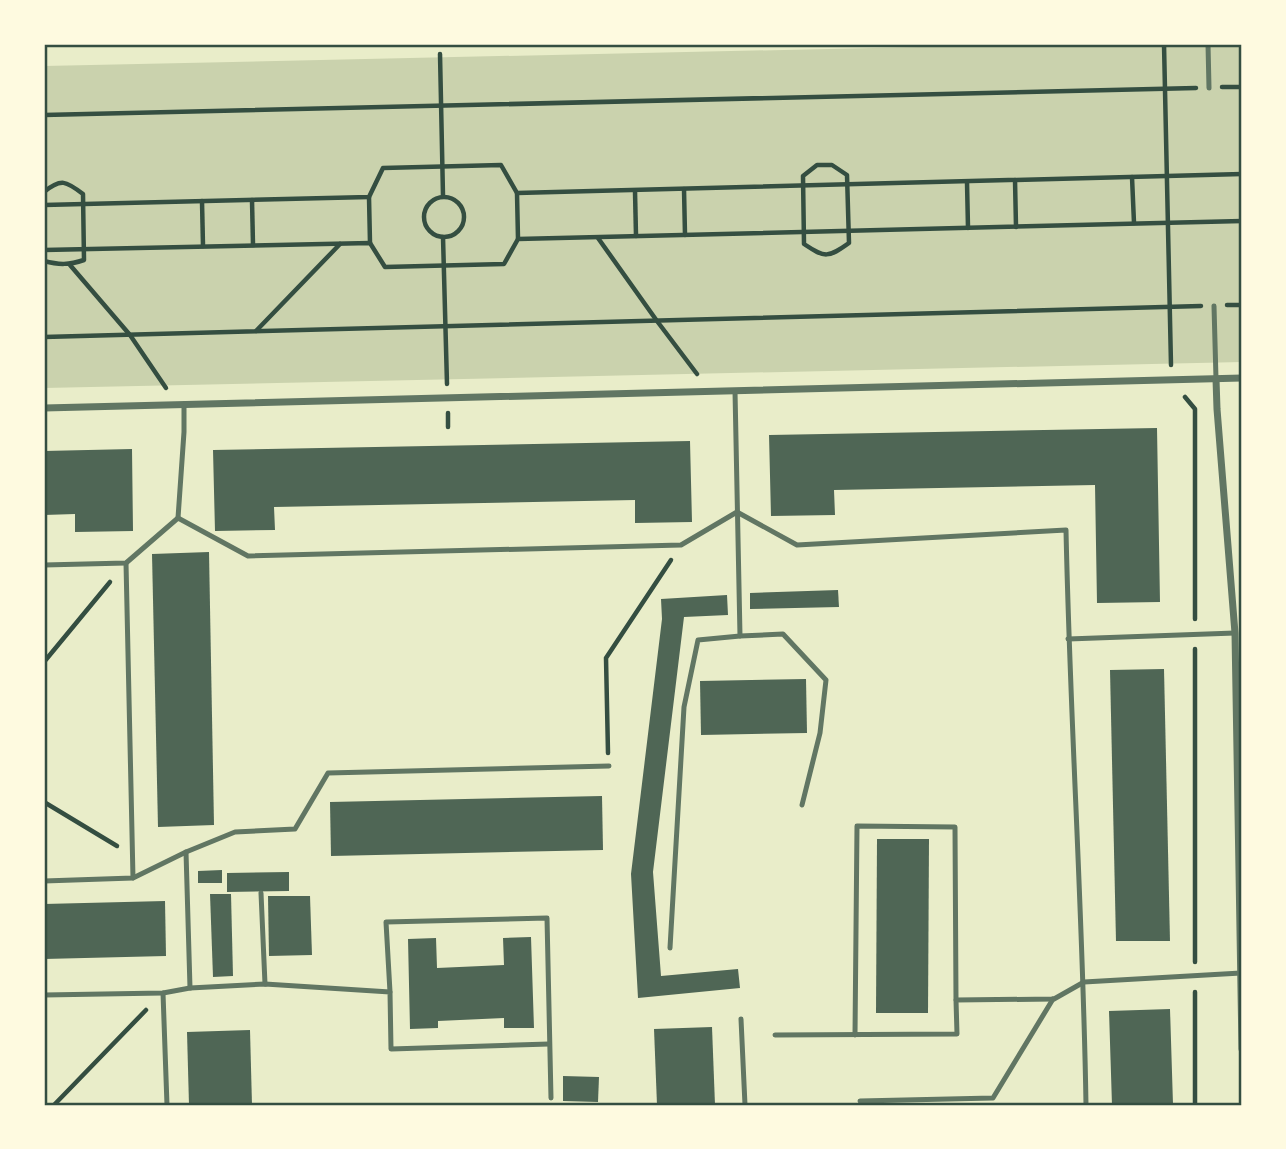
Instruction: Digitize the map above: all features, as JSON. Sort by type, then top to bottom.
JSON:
[{"type":"street","points":[[44,408],[1242,378]]},
{"type":"street","points":[[1216,379],[1235,633],[1239,740],[1242,1049]]},
{"type":"lane","points":[[1208,44],[1209,88]]},
{"type":"lane","points":[[1214,306],[1216,379]]},
{"type":"lane","points":[[735,391],[740,636]]},
{"type":"lane","points":[[44,565],[126,563],[178,519],[184,404]]},
{"type":"lane","points":[[178,519],[247,556],[681,545],[737,512]]},
{"type":"lane","points":[[737,512],[797,545],[1066,530],[1068,639],[1084,982],[1086,1105]]},
{"type":"lane","points":[[126,563],[133,878]]},
{"type":"lane","points":[[1068,639],[1235,633]]},
{"type":"lane","points":[[670,948],[684,707],[698,640],[783,634],[826,680],[820,733],[802,805]]},
{"type":"lane","points":[[44,881],[133,878],[235,832],[295,829],[328,773],[609,766]]},
{"type":"lane","points":[[775,1035],[855,1035],[957,1034],[955,827],[857,826],[855,1035]]},
{"type":"lane","points":[[186,852],[190,988]]},
{"type":"lane","points":[[261,892],[265,984]]},
{"type":"lane","points":[[549,1044],[391,1049],[386,922],[547,918],[551,1098]]},
{"type":"lane","points":[[860,1101],[993,1098],[1054,999],[1084,982],[1241,973]]},
{"type":"lane","points":[[44,995],[163,993],[190,988],[265,984],[390,992]]},
{"type":"lane","points":[[163,993],[167,1105]]},
{"type":"lane","points":[[956,1000],[1054,999]]},
{"type":"lane","points":[[741,1019],[745,1105]]},
{"type":"path","points":[[1164,44],[1172,380],[1195,409],[1195,1105]]},
{"type":"path","points":[[439,54],[443,197]]},
{"type":"path","points":[[44,115],[1242,87]]},
{"type":"path","points":[[501,165],[517,193],[518,239],[503,264],[386,267],[370,243],[369,197],[383,168],[442,167],[501,165]]},
{"type":"path","points":[[817,165],[832,165],[847,176],[848,185],[849,243],[834,254],[819,254],[804,244],[803,176],[817,165]]},
{"type":"path","points":[[517,193],[1242,174]]},
{"type":"path","points":[[1132,177],[1133,223]]},
{"type":"path","points":[[1015,180],[1016,227]]},
{"type":"path","points":[[967,182],[968,228]]},
{"type":"path","points":[[44,192],[54,184],[68,183],[83,194],[84,249],[84,260],[71,265],[56,265],[44,261]]},
{"type":"path","points":[[684,189],[685,235]]},
{"type":"path","points":[[635,191],[636,236]]},
{"type":"path","points":[[44,205],[369,197]]},
{"type":"path","points":[[443,197],[451,197],[463,208],[463,225],[452,236],[436,235],[425,225],[425,209],[435,198],[443,197]]},
{"type":"path","points":[[252,200],[253,245]]},
{"type":"path","points":[[202,201],[203,246]]},
{"type":"path","points":[[518,239],[1242,220]]},
{"type":"path","points":[[443,237],[448,426]]},
{"type":"path","points":[[597,237],[697,374]]},
{"type":"path","points":[[44,250],[370,243]]},
{"type":"path","points":[[255,331],[341,244]]},
{"type":"path","points":[[71,265],[130,335],[167,390],[169,405]]},
{"type":"path","points":[[44,337],[1242,305]]},
{"type":"path","points":[[609,766],[606,658],[681,545]]},
{"type":"path","points":[[44,662],[126,563]]},
{"type":"path","points":[[44,802],[132,855]]},
{"type":"path","points":[[54,1105],[163,993]]},
{"type":"green space","points":[[1055,44],[1242,44],[1242,362],[44,388],[44,66]]},
{"type":"building","points":[[1157,428],[1160,602],[1097,603],[1095,485],[834,490],[835,515],[771,516],[769,435]]},
{"type":"building","points":[[690,441],[692,522],[635,523],[635,500],[274,507],[275,530],[215,531],[213,450]]},
{"type":"building","points":[[132,449],[133,531],[75,532],[75,514],[44,515],[44,451]]},
{"type":"building","points":[[209,552],[214,825],[158,827],[152,554]]},
{"type":"building","points":[[838,590],[839,607],[750,609],[750,593]]},
{"type":"building","points":[[727,595],[728,615],[684,617],[653,872],[661,976],[738,969],[740,988],[638,998],[631,874],[662,619],[661,599]]},
{"type":"building","points":[[1164,669],[1170,941],[1116,941],[1110,670]]},
{"type":"building","points":[[806,679],[807,733],[701,735],[700,681]]},
{"type":"building","points":[[602,796],[603,850],[331,856],[330,802]]},
{"type":"building","points":[[877,839],[929,839],[928,1013],[876,1013]]},
{"type":"building","points":[[222,870],[222,883],[198,883],[198,871]]},
{"type":"building","points":[[289,872],[289,891],[227,892],[227,873]]},
{"type":"building","points":[[210,894],[231,894],[233,976],[213,977]]},
{"type":"building","points":[[268,896],[310,896],[312,955],[269,956]]},
{"type":"building","points":[[165,901],[166,956],[44,959],[44,904]]},
{"type":"building","points":[[531,937],[534,1028],[504,1028],[504,1018],[438,1021],[438,1028],[410,1029],[408,939],[436,938],[437,968],[504,965],[503,938]]},
{"type":"building","points":[[1170,1009],[1173,1105],[1112,1105],[1109,1011]]},
{"type":"building","points":[[712,1027],[715,1105],[657,1105],[654,1029]]},
{"type":"building","points":[[250,1030],[252,1105],[189,1105],[187,1032]]},
{"type":"building","points":[[563,1076],[599,1077],[598,1102],[563,1101]]}]
